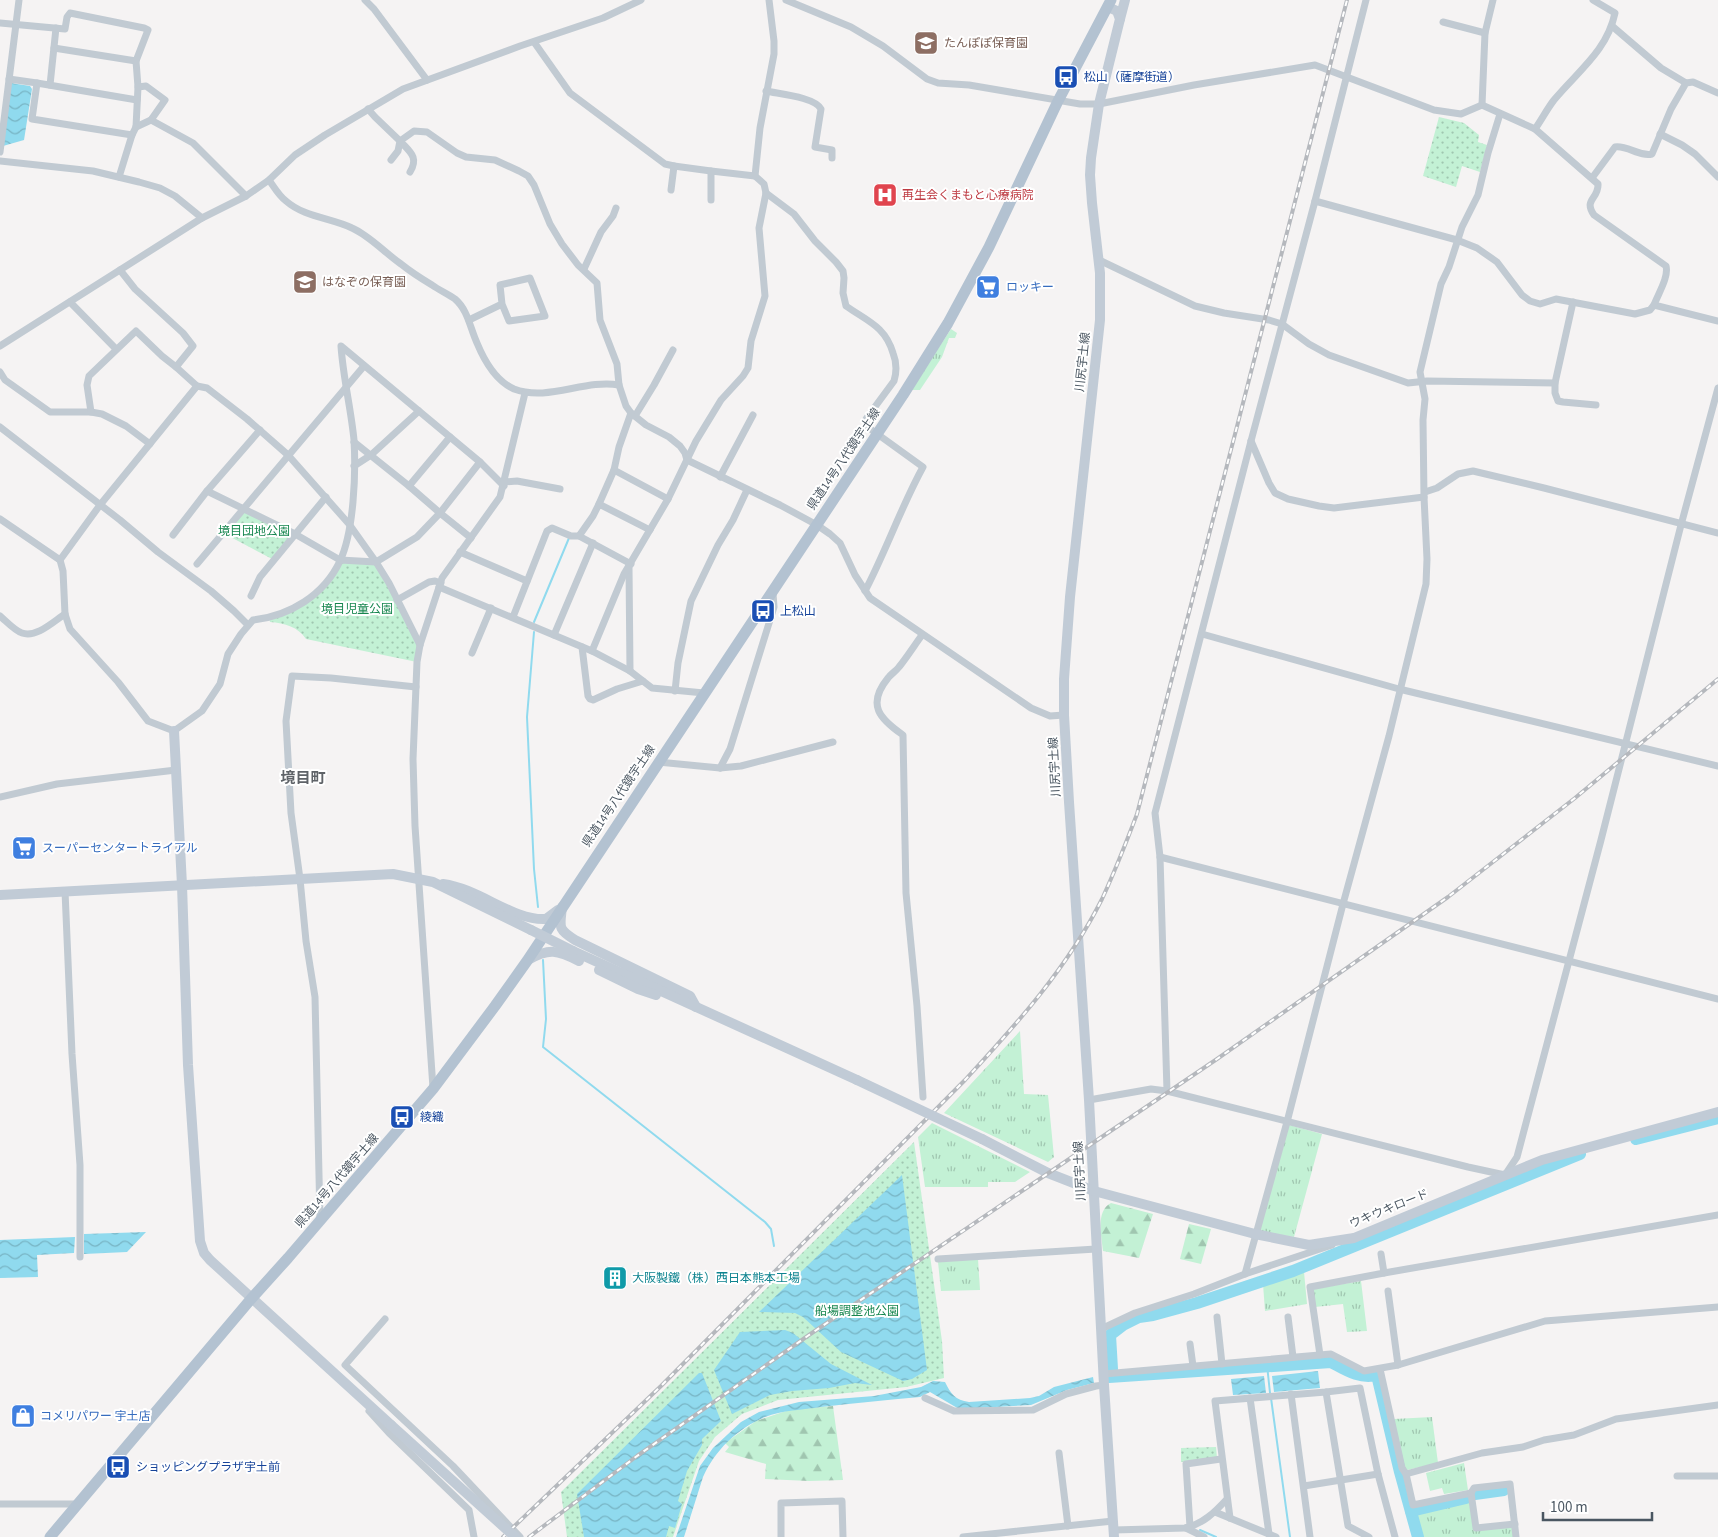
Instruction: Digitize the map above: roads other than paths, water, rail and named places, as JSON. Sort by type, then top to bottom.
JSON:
[{"type":"main road","name":"県道14号八代鏡宇土線","points":[[50,1537],[251,1299],[433,1089],[527,961],[878,433],[948,323],[989,246],[1058,101],[1110,3]]},
{"type":"street","points":[[0,152],[19,0]]},
{"type":"street","points":[[365,0],[374,9],[427,80]]},
{"type":"street","points":[[0,346],[202,218],[246,196],[269,180],[295,155],[403,89],[603,18],[641,0]]},
{"type":"street","points":[[755,176],[760,128],[774,54],[769,0]]},
{"type":"street","points":[[786,0],[851,27],[883,46],[927,79],[938,84],[969,85],[1058,101],[1099,104],[1194,85],[1315,65],[1434,110],[1461,114],[1482,105],[1535,129],[1592,178],[1598,184],[1598,188],[1590,203],[1590,209],[1594,215],[1666,266],[1666,276],[1650,310],[1635,314],[1556,299],[1540,304],[1522,295],[1498,262],[1477,248],[1457,240],[1316,201]]},
{"type":"street","name":"川尻宇土線","points":[[1114,1530],[1096,1249],[1089,1100],[1077,942],[1064,715],[1064,679],[1070,597],[1100,320],[1099,260],[1090,175],[1099,104],[1125,0]]},
{"type":"street","points":[[1167,1091],[1160,857],[1155,812],[1251,441],[1316,201],[1366,0]]},
{"type":"street","points":[[1482,105],[1485,33],[1493,0]]},
{"type":"street","points":[[1535,129],[1554,101],[1599,51],[1612,26],[1615,13],[1593,0]]},
{"type":"street","points":[[1110,3],[1117,11],[1120,19]]},
{"type":"street","points":[[0,23],[65,29],[66,17],[70,13],[148,30],[136,61],[138,88],[136,127],[132,134],[119,177]]},
{"type":"street","points":[[1443,22],[1485,33]]},
{"type":"street","points":[[1612,26],[1660,68],[1686,84]]},
{"type":"street","points":[[50,85],[56,28]]},
{"type":"street","points":[[534,42],[570,94],[665,164],[755,176],[764,184],[766,193],[759,228],[765,296],[751,341],[748,368],[721,400],[687,460],[668,499],[624,574],[592,651]]},
{"type":"street","points":[[54,48],[136,61]]},
{"type":"street","points":[[9,79],[137,100]]},
{"type":"street","points":[[1592,178],[1615,147],[1621,146],[1650,155],[1671,109],[1686,84],[1693,82],[1718,93]]},
{"type":"street","points":[[37,83],[32,119],[132,134]]},
{"type":"street","points":[[136,127],[151,120],[165,100],[146,86],[138,88]]},
{"type":"street","points":[[766,92],[793,96],[816,103],[821,109],[815,147],[832,150],[832,158]]},
{"type":"street","points":[[368,109],[412,154],[414,165],[410,172]]},
{"type":"street","points":[[1245,1274],[1287,1122],[1426,584],[1428,559],[1424,495],[1423,420],[1425,399],[1420,372],[1437,297],[1457,240],[1478,195],[1500,114]]},
{"type":"street","points":[[151,120],[193,143],[246,196]]},
{"type":"street","points":[[391,160],[398,151],[400,141],[414,131],[427,132],[457,153],[495,160],[528,176],[534,185],[550,224],[562,244],[578,265],[597,283],[600,320],[618,364],[619,385],[633,415],[680,446],[687,460],[817,524],[840,543],[870,598],[1031,708],[1050,716],[1064,715]]},
{"type":"street","points":[[1660,134],[1695,154],[1718,177]]},
{"type":"street","points":[[0,161],[93,171],[160,188],[175,196],[202,218]]},
{"type":"street","points":[[671,190],[674,166]]},
{"type":"street","points":[[711,171],[712,200]]},
{"type":"street","points":[[269,180],[286,201],[305,212],[353,228],[366,236],[399,263],[455,299],[469,320],[476,342],[492,370],[501,381],[512,388],[525,393],[555,391],[595,384],[619,385]]},
{"type":"street","points":[[766,193],[794,214],[815,241],[843,271],[843,293],[846,306],[875,324],[884,333],[895,358],[896,374],[866,419],[866,424],[923,467],[907,497],[882,557],[865,591]]},
{"type":"street","points":[[584,269],[600,232],[613,216],[616,208]]},
{"type":"street","points":[[1099,260],[1195,306],[1282,324],[1309,344],[1329,355],[1408,383],[1427,381],[1555,383]]},
{"type":"street","points":[[120,270],[134,289],[183,332],[193,346],[176,367]]},
{"type":"street","points":[[530,278],[546,316],[509,322],[502,304],[500,285],[530,278]]},
{"type":"street","points":[[70,302],[116,349]]},
{"type":"street","points":[[1573,302],[1555,383],[1555,393],[1558,401],[1596,404]]},
{"type":"street","points":[[469,320],[502,304]]},
{"type":"street","points":[[1654,304],[1718,322]]},
{"type":"street","points":[[90,412],[87,385],[89,376],[136,331],[198,386],[207,388],[260,430],[288,455],[326,497],[350,524],[376,562],[420,645]]},
{"type":"street","points":[[174,731],[202,711],[211,699],[220,684],[228,654],[248,625],[253,620],[275,617],[293,610],[312,596],[332,574],[340,560],[350,524],[354,466],[354,442],[341,346],[504,484]]},
{"type":"street","points":[[578,536],[593,516],[599,504],[614,470],[618,447],[633,415],[654,385],[673,350]]},
{"type":"street","points":[[197,564],[364,366]]},
{"type":"street","points":[[0,372],[5,380],[50,412],[90,412],[102,414],[117,421],[150,444]]},
{"type":"street","points":[[60,560],[100,505],[198,386]]},
{"type":"street","points":[[1089,1100],[1151,1089],[1167,1091],[1504,1175],[1517,1157],[1718,388]]},
{"type":"street","points":[[433,1089],[415,826],[413,759],[416,666],[420,645],[440,585],[447,570],[500,496],[525,393]]},
{"type":"street","points":[[354,466],[371,455],[419,411]]},
{"type":"street","points":[[720,477],[753,415]]},
{"type":"street","points":[[0,427],[158,552],[211,591],[248,625]]},
{"type":"street","points":[[173,535],[207,491],[260,430]]},
{"type":"street","points":[[409,486],[450,437]]},
{"type":"street","points":[[1251,441],[1275,493],[1288,499],[1319,506],[1334,508],[1424,495],[1458,474],[1467,471],[1553,490],[1681,525],[1718,533]]},
{"type":"street","points":[[354,442],[470,538]]},
{"type":"street","points":[[207,491],[295,534],[340,560],[376,562],[417,537],[440,513],[480,462]]},
{"type":"street","points":[[614,470],[668,499]]},
{"type":"street","points":[[504,484],[517,482],[560,489]]},
{"type":"street","points":[[675,691],[678,663],[691,601],[747,490]]},
{"type":"street","points":[[251,596],[260,577],[326,497]]},
{"type":"street","points":[[599,504],[650,530]]},
{"type":"street","points":[[0,519],[60,560],[63,571],[65,614],[70,629],[118,682],[148,721],[174,731]]},
{"type":"street","points":[[513,617],[547,531],[552,528],[571,536],[578,536],[630,565]]},
{"type":"street","points":[[554,635],[592,543]]},
{"type":"street","points":[[460,552],[527,581]]},
{"type":"street","points":[[630,565],[630,671]]},
{"type":"street","points":[[397,600],[429,582],[435,581],[491,608],[592,651],[630,671],[652,688],[704,694]]},
{"type":"street","points":[[720,768],[730,749],[774,606],[773,590]]},
{"type":"street","points":[[472,653],[491,608]]},
{"type":"street","points":[[0,616],[21,633],[30,634],[39,632],[65,614]]},
{"type":"street","points":[[1202,634],[1399,689],[1718,766]]},
{"type":"street","points":[[922,635],[898,669],[888,679],[878,696],[876,706],[880,716],[903,735],[906,893],[918,1015],[923,1097]]},
{"type":"street","points":[[582,647],[588,696],[590,699],[593,700],[617,689],[643,681]]},
{"type":"street","points":[[320,1220],[315,997],[306,941],[291,813],[286,721],[292,676],[416,687]]},
{"type":"street","points":[[174,731],[182,885],[188,1065],[200,1241],[204,1253],[251,1299],[515,1537]]},
{"type":"street","points":[[658,762],[720,768],[741,766],[833,742]]},
{"type":"street","points":[[0,797],[57,784],[176,770]]},
{"type":"street","points":[[1160,857],[1718,999]]},
{"type":"street","points":[[0,895],[394,874],[456,886],[476,893],[527,918],[537,920],[550,917],[562,906]]},
{"type":"street","points":[[433,882],[677,999]]},
{"type":"street","points":[[64,891],[72,1054],[80,1165],[80,1257]]},
{"type":"street","points":[[562,906],[560,924],[564,933],[690,996],[696,1008]]},
{"type":"street","points":[[527,961],[541,952],[554,951],[567,955],[638,989],[663,998],[677,999]]},
{"type":"street","name":"ウキウキロード","points":[[677,999],[857,1080],[982,1139],[1048,1174],[1094,1191],[1255,1234],[1309,1245],[1354,1238],[1542,1160],[1718,1112]]},
{"type":"street","points":[[1320,1355],[1310,1287],[1718,1215]]},
{"type":"street","points":[[1101,1329],[1134,1313],[1354,1238]]},
{"type":"street","points":[[938,1259],[1096,1249]]},
{"type":"street","points":[[1381,1254],[1384,1273]]},
{"type":"street","points":[[1388,1291],[1398,1365]]},
{"type":"street","points":[[1104,1374],[1331,1354],[1364,1371],[1398,1365],[1545,1321],[1718,1307]]},
{"type":"street","points":[[1217,1317],[1222,1364]]},
{"type":"street","points":[[1288,1317],[1293,1358]]},
{"type":"street","points":[[385,1319],[345,1365],[452,1466],[520,1537]]},
{"type":"street","points":[[1190,1344],[1193,1366]]},
{"type":"street","points":[[1380,1369],[1402,1468],[1406,1474],[1414,1505],[1471,1493]]},
{"type":"street","points":[[344,1382],[389,1433],[469,1510],[474,1537]]},
{"type":"street","points":[[925,1398],[954,1411],[1032,1410],[1066,1394],[1104,1385]]},
{"type":"street","points":[[1230,1518],[1215,1401],[1360,1388],[1378,1474],[1395,1537]]},
{"type":"street","points":[[1326,1392],[1348,1526],[1369,1537]]},
{"type":"street","points":[[1291,1394],[1310,1537]]},
{"type":"street","points":[[1250,1398],[1272,1535]]},
{"type":"street","points":[[1406,1474],[1482,1454],[1524,1447],[1544,1440],[1574,1435],[1616,1419],[1718,1405]]},
{"type":"street","points":[[1059,1453],[1068,1526]]},
{"type":"street","points":[[1188,1527],[1186,1464],[1221,1459]]},
{"type":"street","points":[[1304,1486],[1378,1474]]},
{"type":"street","points":[[1677,1476],[1718,1476]]},
{"type":"street","points":[[1515,1524],[1476,1528],[1471,1493],[1474,1488],[1510,1484],[1515,1524],[1516,1537]]},
{"type":"street","points":[[963,1537],[1068,1526],[1114,1530],[1188,1527],[1197,1525],[1215,1512],[1227,1499]]},
{"type":"street","points":[[781,1537],[781,1503],[842,1501],[843,1537]]},
{"type":"street","points":[[0,1504],[79,1504]]},
{"type":"street","points":[[1215,1512],[1272,1535]]},
{"type":"street","points":[[1188,1527],[1204,1537]]},
{"type":"water","points":[[11,83],[30,86],[32,89],[24,140],[3,146]]},
{"type":"water","points":[[902,1175],[927,1370],[912,1379],[903,1381],[841,1352],[803,1317],[795,1313],[759,1312]]},
{"type":"water","points":[[146,1232],[127,1252],[84,1254],[84,1234]]},
{"type":"water","points":[[75,1237],[74,1253],[37,1255],[38,1277],[0,1278],[0,1240]]},
{"type":"water","points":[[785,1330],[793,1333],[831,1364],[872,1385],[855,1383],[770,1395],[732,1414],[714,1370],[740,1332]]},
{"type":"water","points":[[1318,1371],[1320,1388],[1274,1392],[1272,1376]]},
{"type":"water","points":[[699,1373],[702,1373],[721,1421],[702,1439],[702,1445],[687,1471],[678,1501],[682,1504],[675,1528],[669,1526],[666,1537],[584,1537],[577,1494]]},
{"type":"water","points":[[1264,1376],[1266,1393],[1233,1395],[1231,1379]]},
{"type":"water","points":[[1093,1377],[1094,1383],[1067,1390],[1031,1405],[959,1409],[930,1392],[920,1397],[793,1410],[765,1417],[746,1427],[728,1441],[714,1458],[703,1477],[684,1537],[676,1537],[700,1466],[713,1448],[741,1422],[759,1412],[799,1402],[874,1396],[921,1387],[933,1381],[945,1382],[954,1396],[969,1402],[1030,1398],[1039,1396],[1054,1387]]},
{"type":"waterway","points":[[534,622],[569,538]]},
{"type":"waterway","points":[[534,632],[527,717],[534,869],[538,907]]},
{"type":"waterway","points":[[543,960],[546,1019],[543,1047],[765,1222],[771,1229],[774,1246]]},
{"type":"waterway","points":[[1636,1139],[1718,1118]]},
{"type":"waterway","points":[[1112,1369],[1110,1335],[1123,1325],[1139,1317],[1197,1303],[1293,1271],[1580,1154]]},
{"type":"waterway","points":[[1109,1377],[1331,1362],[1358,1375],[1377,1375],[1400,1472],[1418,1537]]},
{"type":"waterway","points":[[1267,1365],[1270,1393]]},
{"type":"waterway","points":[[1271,1398],[1290,1537]]},
{"type":"waterway","points":[[1475,1494],[1504,1490]]},
{"type":"waterway","points":[[1411,1511],[1466,1498]]},
{"type":"waterway","points":[[1200,1530],[1216,1537]]},
{"type":"railway","points":[[503,1537],[661,1386],[965,1080],[1004,1038],[1040,994],[1074,948],[1102,899],[1137,814],[1347,0]]},
{"type":"railway","points":[[529,1537],[637,1456],[809,1335],[1217,1059],[1448,897],[1575,798],[1718,679]]},
{"type":"place","name":"たんぽぽ保育園","points":[[926,43]]},
{"type":"place","name":"松山（薩摩街道）","points":[[1066,77]]},
{"type":"place","name":"再生会くまもと心療病院","points":[[885,195]]},
{"type":"place","name":"はなぞの保育園","points":[[305,282]]},
{"type":"place","name":"ロッキー","points":[[988,287]]},
{"type":"place","name":"上松山","points":[[763,611]]},
{"type":"place","name":"スーパーセンタートライアル","points":[[24,848]]},
{"type":"place","name":"綾織","points":[[402,1117]]},
{"type":"place","name":"大阪製鐵（株）西日本熊本工場","points":[[615,1278]]},
{"type":"place","name":"コメリパワー 宇土店","points":[[23,1416]]},
{"type":"place","name":"ショッピングプラザ宇土前","points":[[118,1467]]},
{"type":"district","name":"境目町","points":[[303,778]]},
{"type":"park label","name":"境目団地公園","points":[[254,531]]},
{"type":"park label","name":"境目児童公園","points":[[357,609]]},
{"type":"park label","name":"船場調整池公園","points":[[857,1311]]}]
